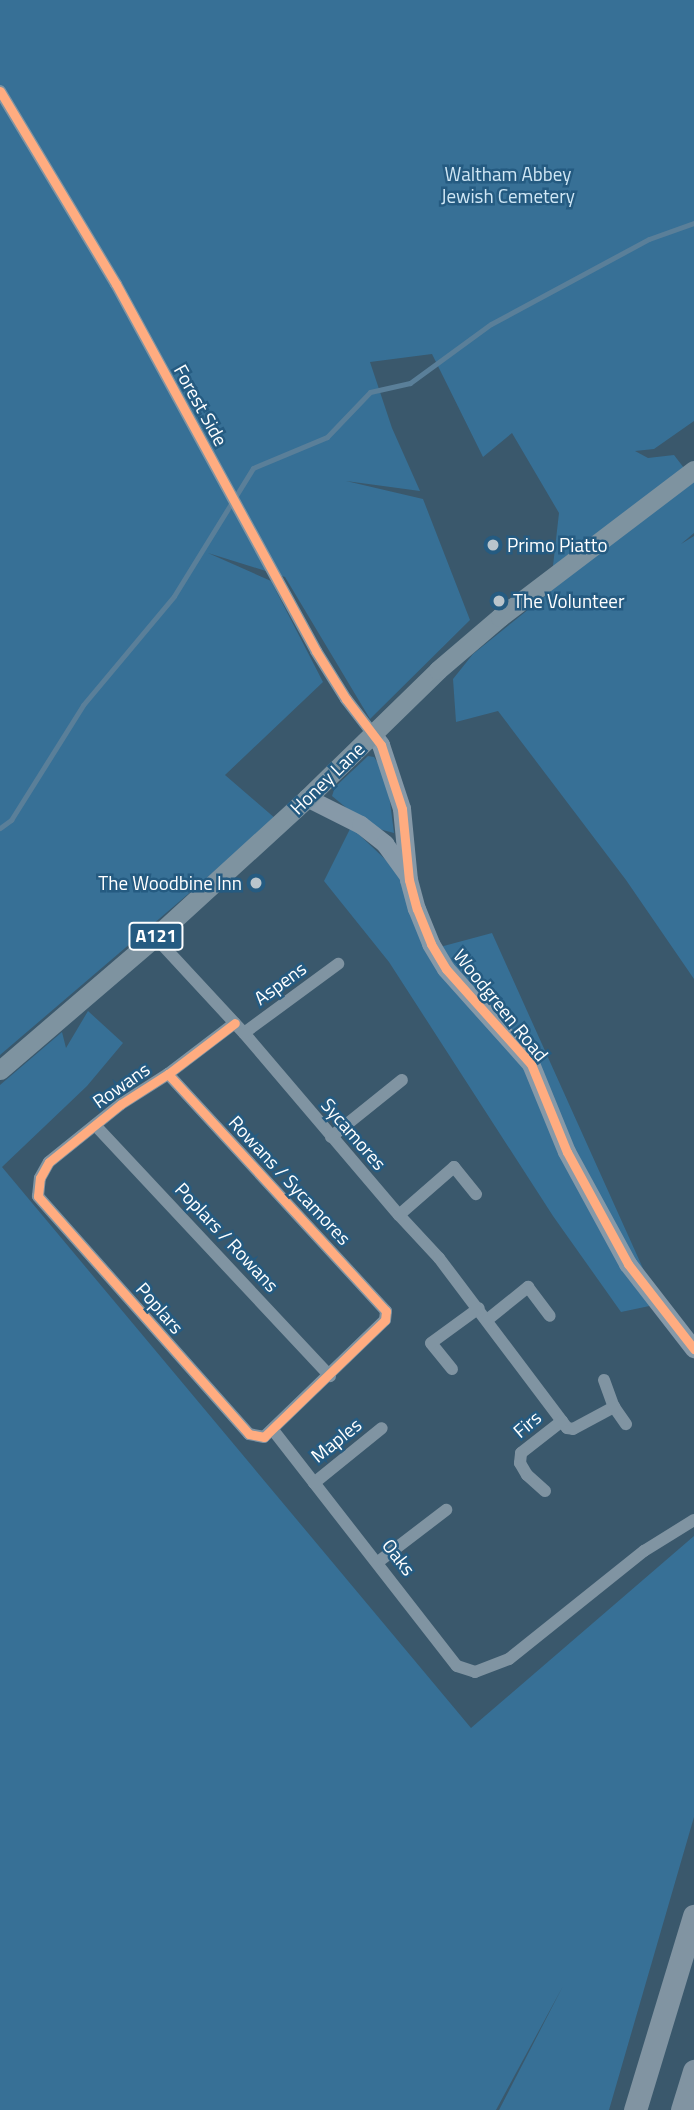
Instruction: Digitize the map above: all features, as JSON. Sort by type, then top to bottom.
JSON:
[{"type":"highway","points":[[635,2110],[694,1916]]},
{"type":"highway","points":[[682,2110],[694,2071]]},
{"type":"main road","name":"Honey Lane","points":[[0,1070],[155,937],[307,798],[438,670],[500,617],[694,470]]},
{"type":"street","name":"Forest Side","points":[[0,91],[116,284],[316,651],[346,699],[373,734]]},
{"type":"street","name":"Woodgreen Road","points":[[373,734],[381,745],[402,808],[409,880],[417,909],[446,969],[531,1064],[567,1152],[628,1264],[694,1349]]},
{"type":"street","name":"Woodgreen Road","points":[[307,798],[360,825],[385,844],[409,880]]},
{"type":"street","name":"Sycamores","points":[[155,937],[239,1028],[439,1258],[562,1421]]},
{"type":"street","name":"Aspens","points":[[168,1074],[338,964]]},
{"type":"street","name":"Rowans","points":[[95,1125],[133,1095],[168,1074]]},
{"type":"street","name":"Rowans / Sycamores","points":[[168,1074],[386,1311],[385,1320],[330,1376]]},
{"type":"street","points":[[331,1137],[402,1080]]},
{"type":"street","name":"Poplars / Rowans","points":[[95,1125],[330,1376]]},
{"type":"street","name":"Poplars","points":[[95,1125],[49,1162],[40,1178],[38,1196],[249,1434],[264,1437],[273,1430]]},
{"type":"street","points":[[399,1215],[454,1167],[476,1194]]},
{"type":"street","points":[[487,1320],[528,1287],[550,1316]]},
{"type":"street","points":[[452,1369],[431,1343],[479,1308]]},
{"type":"street","points":[[273,1430],[330,1376]]},
{"type":"street","points":[[604,1380],[614,1407],[626,1424]]},
{"type":"street","points":[[562,1421],[567,1428],[573,1429],[614,1407]]},
{"type":"street","name":"Firs","points":[[545,1491],[527,1475],[520,1464],[521,1453],[562,1421]]},
{"type":"street","name":"Maples","points":[[314,1483],[382,1427]]},
{"type":"street","name":"Oaks","points":[[273,1430],[457,1666],[475,1672],[509,1659],[644,1551],[694,1520]]},
{"type":"street","points":[[378,1562],[446,1510]]},
{"type":"green space","name":"Waltham Abbey Jewish Cemetery","points":[[0,0],[694,0],[694,421],[654,449],[635,451],[648,458],[674,455],[694,481],[694,533],[681,544],[694,536],[694,979],[626,880],[498,711],[456,722],[453,679],[473,654],[550,592],[559,513],[512,433],[483,457],[432,354],[370,362],[392,428],[420,491],[346,481],[423,499],[470,620],[370,719],[285,577],[208,553],[271,581],[323,682],[225,775],[276,819],[0,1055]]},
{"type":"green space","points":[[368,756],[374,757],[380,766],[389,794],[394,833],[379,829],[355,815],[332,796],[335,787]]},
{"type":"green space","points":[[351,827],[404,877],[425,951],[492,933],[659,1304],[621,1312],[553,1216],[389,962],[324,881]]},
{"type":"green space","points":[[88,1011],[123,1043],[87,1086],[2,1167],[471,1728],[694,1536],[694,1817],[609,2110],[499,2110],[563,1986],[496,2110],[0,2110],[0,1085],[62,1032],[66,1048]]},
{"type":"waterway","points":[[0,828],[11,820],[83,705],[174,596],[253,468],[327,437],[370,392],[410,383],[491,324],[649,239],[694,223]]},
{"type":"cycle path","points":[[0,91],[116,284],[316,651],[346,699],[381,745],[402,809],[409,880],[431,944],[446,969],[531,1064],[567,1152],[628,1264],[694,1349]]},
{"type":"cycle path","points":[[168,1074],[386,1311],[385,1320],[264,1437],[249,1434],[38,1196],[40,1178],[49,1162],[121,1104],[168,1074],[235,1023]]},
{"type":"place","name":"Primo Piatto","points":[[493,545]]},
{"type":"place","name":"The Volunteer","points":[[499,601]]},
{"type":"place","name":"The Woodbine Inn","points":[[256,883]]}]
